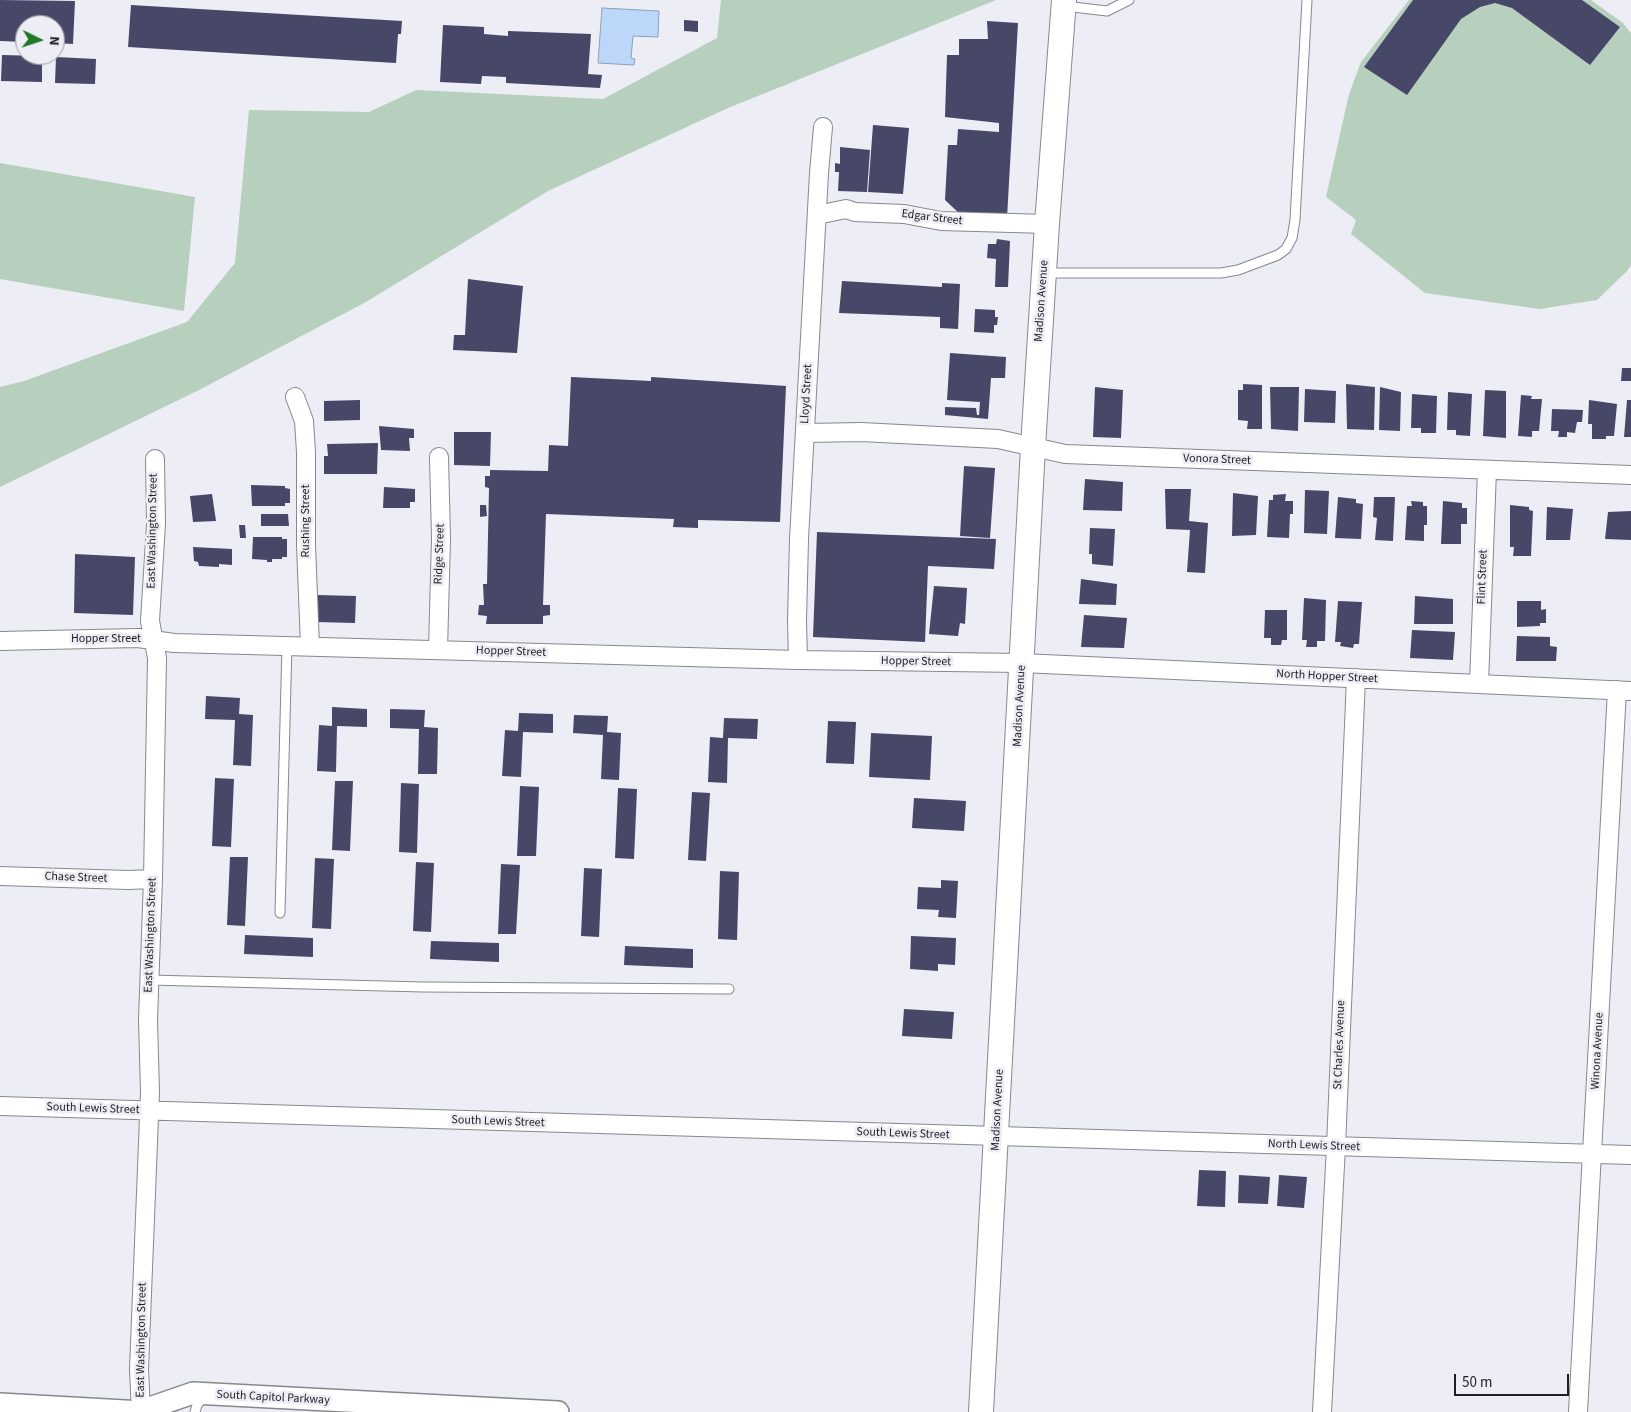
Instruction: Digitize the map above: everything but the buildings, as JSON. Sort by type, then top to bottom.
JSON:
[{"type":"main road","name":"Madison Avenue","points":[[981,1412],[1033,446],[1047,224],[1064,3]]},
{"type":"street","name":"Lloyd Street","points":[[798,660],[796,621],[799,539],[823,127]]},
{"type":"street","name":"Edgar Street","points":[[817,215],[846,209],[855,212],[904,214],[941,221],[1047,224]]},
{"type":"street","name":"Rushing Street","points":[[295,397],[304,421],[306,452],[306,545],[310,646]]},
{"type":"street","name":"Vonora Street","points":[[806,433],[861,432],[998,439],[1064,454],[1631,475]]},
{"type":"street","name":"Ridge Street","points":[[438,650],[441,538],[440,457]]},
{"type":"street","name":"East Washington Street","points":[[142,1412],[139,1369],[150,1111],[148,1020],[157,658],[150,620],[156,524],[155,459]]},
{"type":"street","name":"Flint Street","points":[[1479,684],[1487,470]]},
{"type":"street","name":"Hopper Street","points":[[0,641],[138,638],[174,643],[798,660],[1022,664]]},
{"type":"street","name":"North Hopper Street","points":[[1022,664],[1624,690]]},
{"type":"street","name":"St Charles Avenue","points":[[1322,1412],[1336,1146],[1356,678]]},
{"type":"street","name":"Winona Avenue","points":[[1578,1412],[1592,1154],[1624,690]]},
{"type":"street","name":"Chase Street","points":[[0,876],[153,879]]},
{"type":"street","name":"South Lewis Street","points":[[0,1106],[996,1137]]},
{"type":"street","name":"North Lewis Street","points":[[996,1137],[1631,1155]]},
{"type":"street","name":"South Capitol Parkway","points":[[0,1404],[142,1412],[194,1394],[201,1403],[558,1412]]},
{"type":"lane","points":[[1064,3],[1106,10],[1128,0]]},
{"type":"lane","points":[[1044,273],[1221,273],[1238,270],[1278,256],[1286,249],[1292,238],[1295,220],[1307,0]]},
{"type":"lane","points":[[280,913],[287,645]]},
{"type":"lane","points":[[150,980],[423,987],[729,989]]},
{"type":"green space","points":[[721,0],[996,0],[728,108],[548,191],[366,302],[199,390],[0,487],[0,387],[24,381],[187,322],[235,263],[249,110],[369,112],[416,90],[603,99],[717,38]]},
{"type":"green space","points":[[1409,0],[1591,0],[1623,23],[1631,33],[1631,265],[1597,300],[1540,309],[1425,293],[1351,234],[1356,220],[1326,197],[1349,94],[1361,62]]},
{"type":"green space","points":[[0,163],[195,197],[184,311],[0,279]]},
{"type":"water","points":[[602,8],[659,11],[658,37],[633,36],[631,58],[635,59],[634,65],[598,63]]}]
